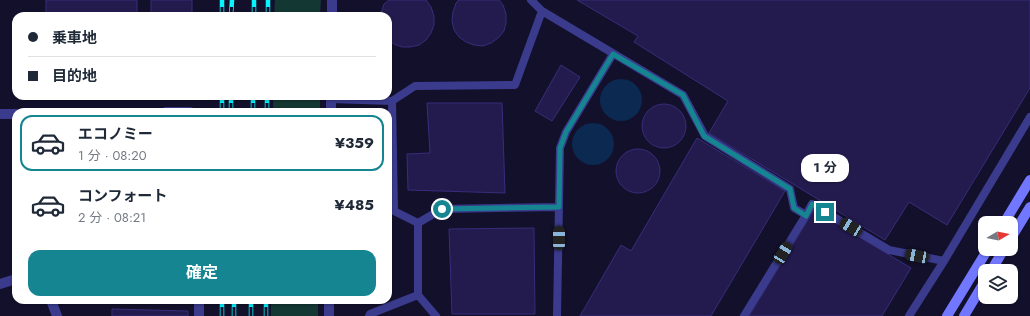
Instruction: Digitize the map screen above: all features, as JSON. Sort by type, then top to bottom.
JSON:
[{"type":"main road","points":[[1008,216],[1030,180]]},
{"type":"main road","points":[[1018,227],[1030,207]]},
{"type":"main road","points":[[947,316],[984,256]]},
{"type":"main road","points":[[964,316],[978,293]]},
{"type":"street","points":[[332,0],[332,12]]},
{"type":"street","points":[[0,114],[12,114]]},
{"type":"street","points":[[0,284],[12,280]]},
{"type":"street","points":[[52,304],[57,316]]},
{"type":"street","points":[[199,304],[199,316]]},
{"type":"street","points":[[329,304],[329,316]]},
{"type":"lane","points":[[531,0],[542,11],[683,95],[704,136],[790,189],[794,208],[806,216]]},
{"type":"lane","points":[[372,100],[392,101],[415,86],[515,86],[542,11]]},
{"type":"lane","points":[[557,316],[560,148],[566,132],[613,54]]},
{"type":"lane","points":[[392,101],[394,211],[418,223]]},
{"type":"lane","points":[[909,316],[944,261],[1030,117]]},
{"type":"lane","points":[[744,316],[812,204],[889,250],[944,261]]},
{"type":"lane","points":[[418,223],[442,209],[559,207]]},
{"type":"lane","points":[[418,223],[418,295],[436,316]]},
{"type":"lane","points":[[369,316],[370,314],[418,295]]},
{"type":"green space","points":[[275,0],[321,0],[320,12],[274,12]]},
{"type":"green space","points":[[273,100],[320,100],[320,108],[273,108]]},
{"type":"green space","points":[[271,304],[318,304],[318,316],[271,316]]},
{"type":"water","points":[[621,79],[636,85],[642,100],[636,115],[621,121],[606,115],[600,100],[606,85]]},
{"type":"water","points":[[593,123],[608,129],[614,144],[608,159],[593,165],[578,159],[572,144],[578,129]]},
{"type":"building","points":[[46,0],[137,0],[137,12],[46,12]]},
{"type":"building","points":[[151,0],[192,0],[192,12],[151,12]]},
{"type":"building","points":[[389,0],[426,0],[431,7],[434,16],[434,25],[426,40],[419,45],[410,47],[402,47],[392,42],[392,12],[381,12],[384,4]]},
{"type":"building","points":[[459,0],[499,0],[503,5],[506,14],[504,31],[491,43],[483,46],[466,42],[459,37],[454,30],[452,21],[456,3]]},
{"type":"building","points":[[577,0],[1030,0],[1030,88],[947,225],[909,202],[885,240],[709,133],[728,101],[634,42],[638,36]]},
{"type":"building","points":[[561,65],[580,77],[552,121],[535,111]]},
{"type":"building","points":[[427,103],[502,103],[505,193],[408,190],[407,154],[430,153]]},
{"type":"building","points":[[660,104],[668,104],[673,105],[680,110],[685,117],[685,135],[680,142],[673,147],[660,148],[652,145],[645,138],[642,130],[642,122],[645,114],[652,107]]},
{"type":"building","points":[[697,138],[785,191],[711,316],[580,316],[621,245],[631,251]]},
{"type":"building","points":[[634,149],[642,149],[647,150],[654,155],[659,162],[659,180],[654,187],[647,192],[634,193],[626,190],[619,183],[616,175],[616,167],[619,159],[626,152]]},
{"type":"building","points":[[814,210],[911,268],[882,316],[749,316]]},
{"type":"building","points":[[534,228],[535,314],[452,314],[449,229]]},
{"type":"building","points":[[112,309],[188,311],[188,316],[112,316]]},
{"type":"railway","points":[[222,0],[222,12]]},
{"type":"railway","points":[[231,12],[232,0]]},
{"type":"railway","points":[[254,0],[254,12]]},
{"type":"railway","points":[[268,0],[268,12]]},
{"type":"railway","points":[[222,100],[222,108]]},
{"type":"railway","points":[[231,100],[231,108]]},
{"type":"railway","points":[[253,100],[253,108]]},
{"type":"railway","points":[[267,100],[267,108]]},
{"type":"railway","points":[[222,304],[222,316]]},
{"type":"railway","points":[[234,304],[234,316]]},
{"type":"railway","points":[[251,304],[251,316]]},
{"type":"railway","points":[[266,304],[266,316]]},
{"type":"route","points":[[442,209],[559,207],[560,148],[566,132],[613,54],[683,95],[704,136],[790,189],[794,208],[806,216],[812,204],[825,212]]}]
